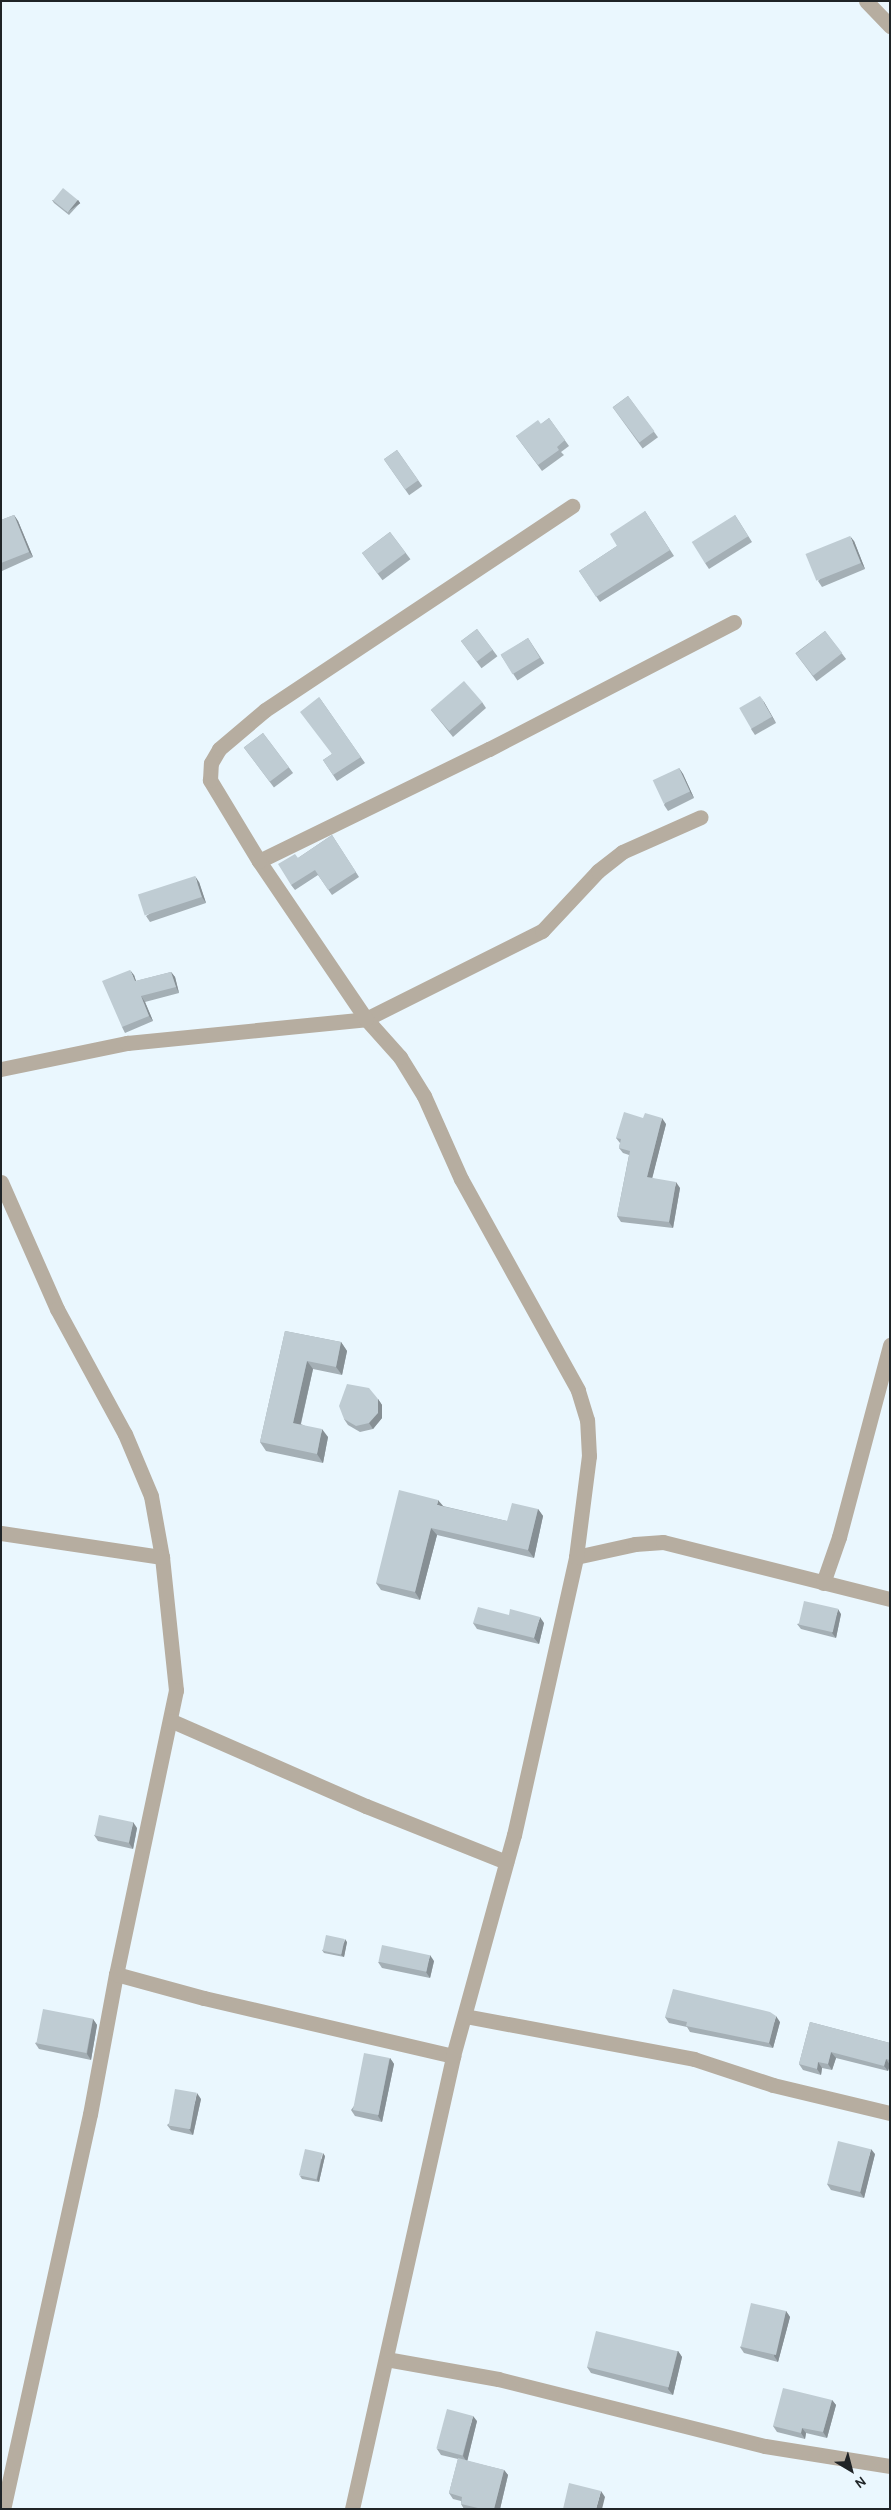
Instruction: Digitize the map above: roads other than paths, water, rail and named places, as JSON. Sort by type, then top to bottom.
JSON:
[{"type":"street","points":[[866,1],[890,26]]},
{"type":"street","points":[[352,2509],[453,2056],[506,1862],[576,1556],[589,1456],[587,1420],[578,1390],[461,1179],[424,1096],[400,1058],[366,1019],[259,861],[210,780],[211,763],[219,749],[265,710],[572,506]]},
{"type":"street","points":[[259,861],[489,748],[734,622]]},
{"type":"street","points":[[1,1069],[127,1043],[366,1019],[542,931],[598,871],[622,852],[701,817]]},
{"type":"street","points":[[1,1182],[57,1309],[140,1465],[150,1496],[162,1557],[176,1690],[172,1722],[116,1974],[90,2114],[3,2509]]},
{"type":"street","points":[[822,1583],[839,1537],[890,1345]]},
{"type":"street","points":[[1,1533],[162,1557]]},
{"type":"street","points":[[576,1556],[635,1544],[663,1542],[890,1599]]},
{"type":"street","points":[[172,1722],[366,1806],[506,1862]]},
{"type":"street","points":[[116,1974],[204,1998],[453,2056]]},
{"type":"street","points":[[465,2016],[694,2058],[773,2085],[890,2113]]},
{"type":"street","points":[[386,2359],[498,2380],[765,2446],[890,2466]]}]
